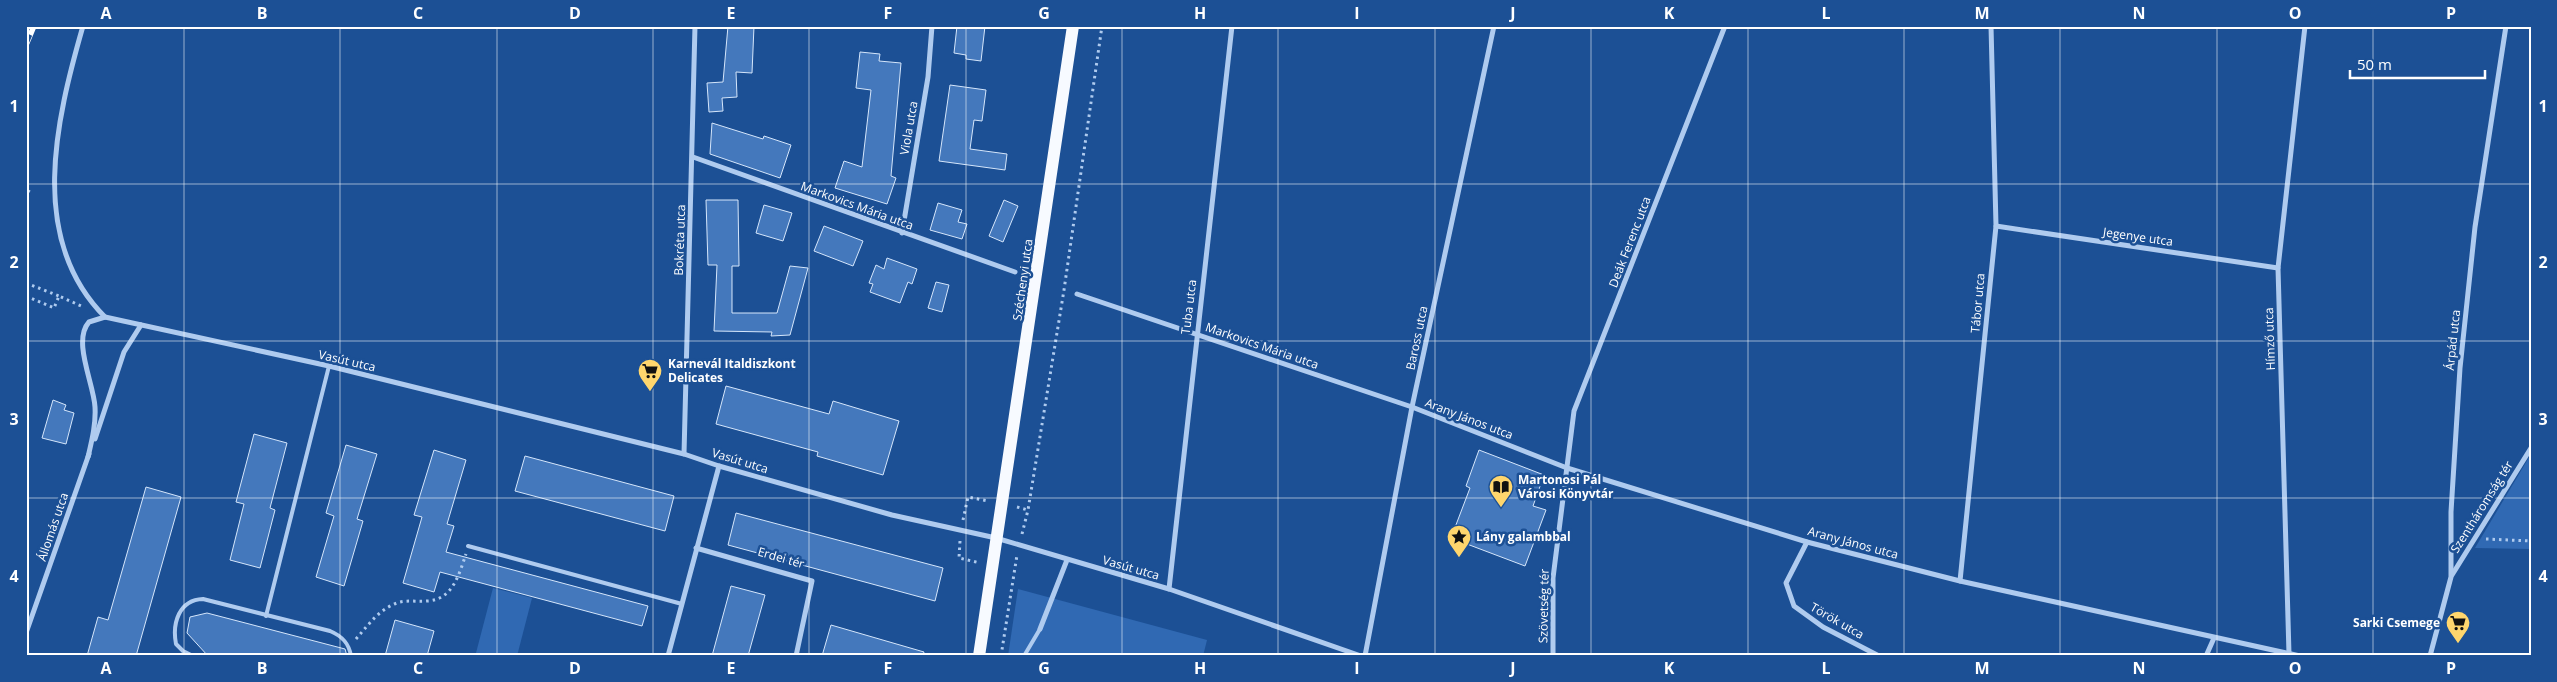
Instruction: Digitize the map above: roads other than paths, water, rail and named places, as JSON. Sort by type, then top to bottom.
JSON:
[{"type":"main road","name":"Széchenyi utca","points":[[996,538],[1073,26]]},
{"type":"main road","points":[[979,656],[996,538]]},
{"type":"street","points":[[83,26],[62,108],[54,188],[55,218],[63,249],[78,282],[90,302],[105,317]]},
{"type":"street","name":"Bokréta utca","points":[[684,454],[695,26]]},
{"type":"street","name":"Viola utca","points":[[902,232],[928,77],[932,26]]},
{"type":"street","name":"Tuba utca","points":[[1169,589],[1232,26]]},
{"type":"street","name":"Baross utca","points":[[1363,656],[1412,408],[1494,26]]},
{"type":"street","name":"Deák Ferenc utca","points":[[1567,468],[1574,410],[1725,26]]},
{"type":"street","name":"Tábor utca","points":[[1960,582],[1996,226],[1991,26]]},
{"type":"street","name":"Hímző utca","points":[[2289,654],[2278,268],[2305,26]]},
{"type":"street","name":"Árpád utca","points":[[2430,656],[2451,577],[2451,512],[2460,368],[2475,227],[2506,26]]},
{"type":"street","name":"Markovics Mária utca","points":[[693,157],[1015,272]]},
{"type":"street","name":"Jegenye utca","points":[[1996,226],[2278,268]]},
{"type":"street","name":"Markovics Mária utca","points":[[1076,294],[1412,408]]},
{"type":"street","name":"Vasút utca","points":[[105,317],[329,366],[684,454],[719,466],[892,515],[996,538],[1169,589],[1363,656]]},
{"type":"street","name":"Állomás utca","points":[[88,457],[96,409],[94,390],[84,354],[82,334],[89,322],[105,317]]},
{"type":"street","name":"Állomás utca","points":[[26,633],[124,352],[141,325]]},
{"type":"street","name":"Arany János utca","points":[[1412,408],[1567,468],[1807,542],[1960,582],[2300,656]]},
{"type":"street","name":"Szentháromság tér","points":[[2451,577],[2473,538],[2531,448]]},
{"type":"street","points":[[668,656],[719,466]]},
{"type":"street","name":"Szövetség tér","points":[[1553,656],[1553,578],[1567,468]]},
{"type":"street","name":"Török utca","points":[[1807,542],[1786,583],[1794,606],[1823,627],[1879,656]]},
{"type":"street","name":"Erdei tér","points":[[696,548],[812,581],[796,656]]},
{"type":"street","points":[[1040,629],[1067,560]]},
{"type":"street","points":[[2206,656],[2214,638]]},
{"type":"lane","points":[[266,616],[329,366]]},
{"type":"lane","points":[[468,546],[682,604]]},
{"type":"lane","points":[[193,656],[183,651],[176,644],[174,634],[180,611],[187,603],[203,599],[338,634],[350,646],[351,656]]},
{"type":"lane","points":[[1024,656],[1040,629]]},
{"type":"railway","points":[[26,45],[34,26]]},
{"type":"place","name":"Karnevál Italdiszkont Delicates","points":[[650,392]]},
{"type":"place","name":"Martonosi Pál Városi Könyvtár","points":[[1501,508]]},
{"type":"place","name":"Lány galambbal","points":[[1459,558]]},
{"type":"place","name":"Sarki Csemege","points":[[2458,644]]}]
